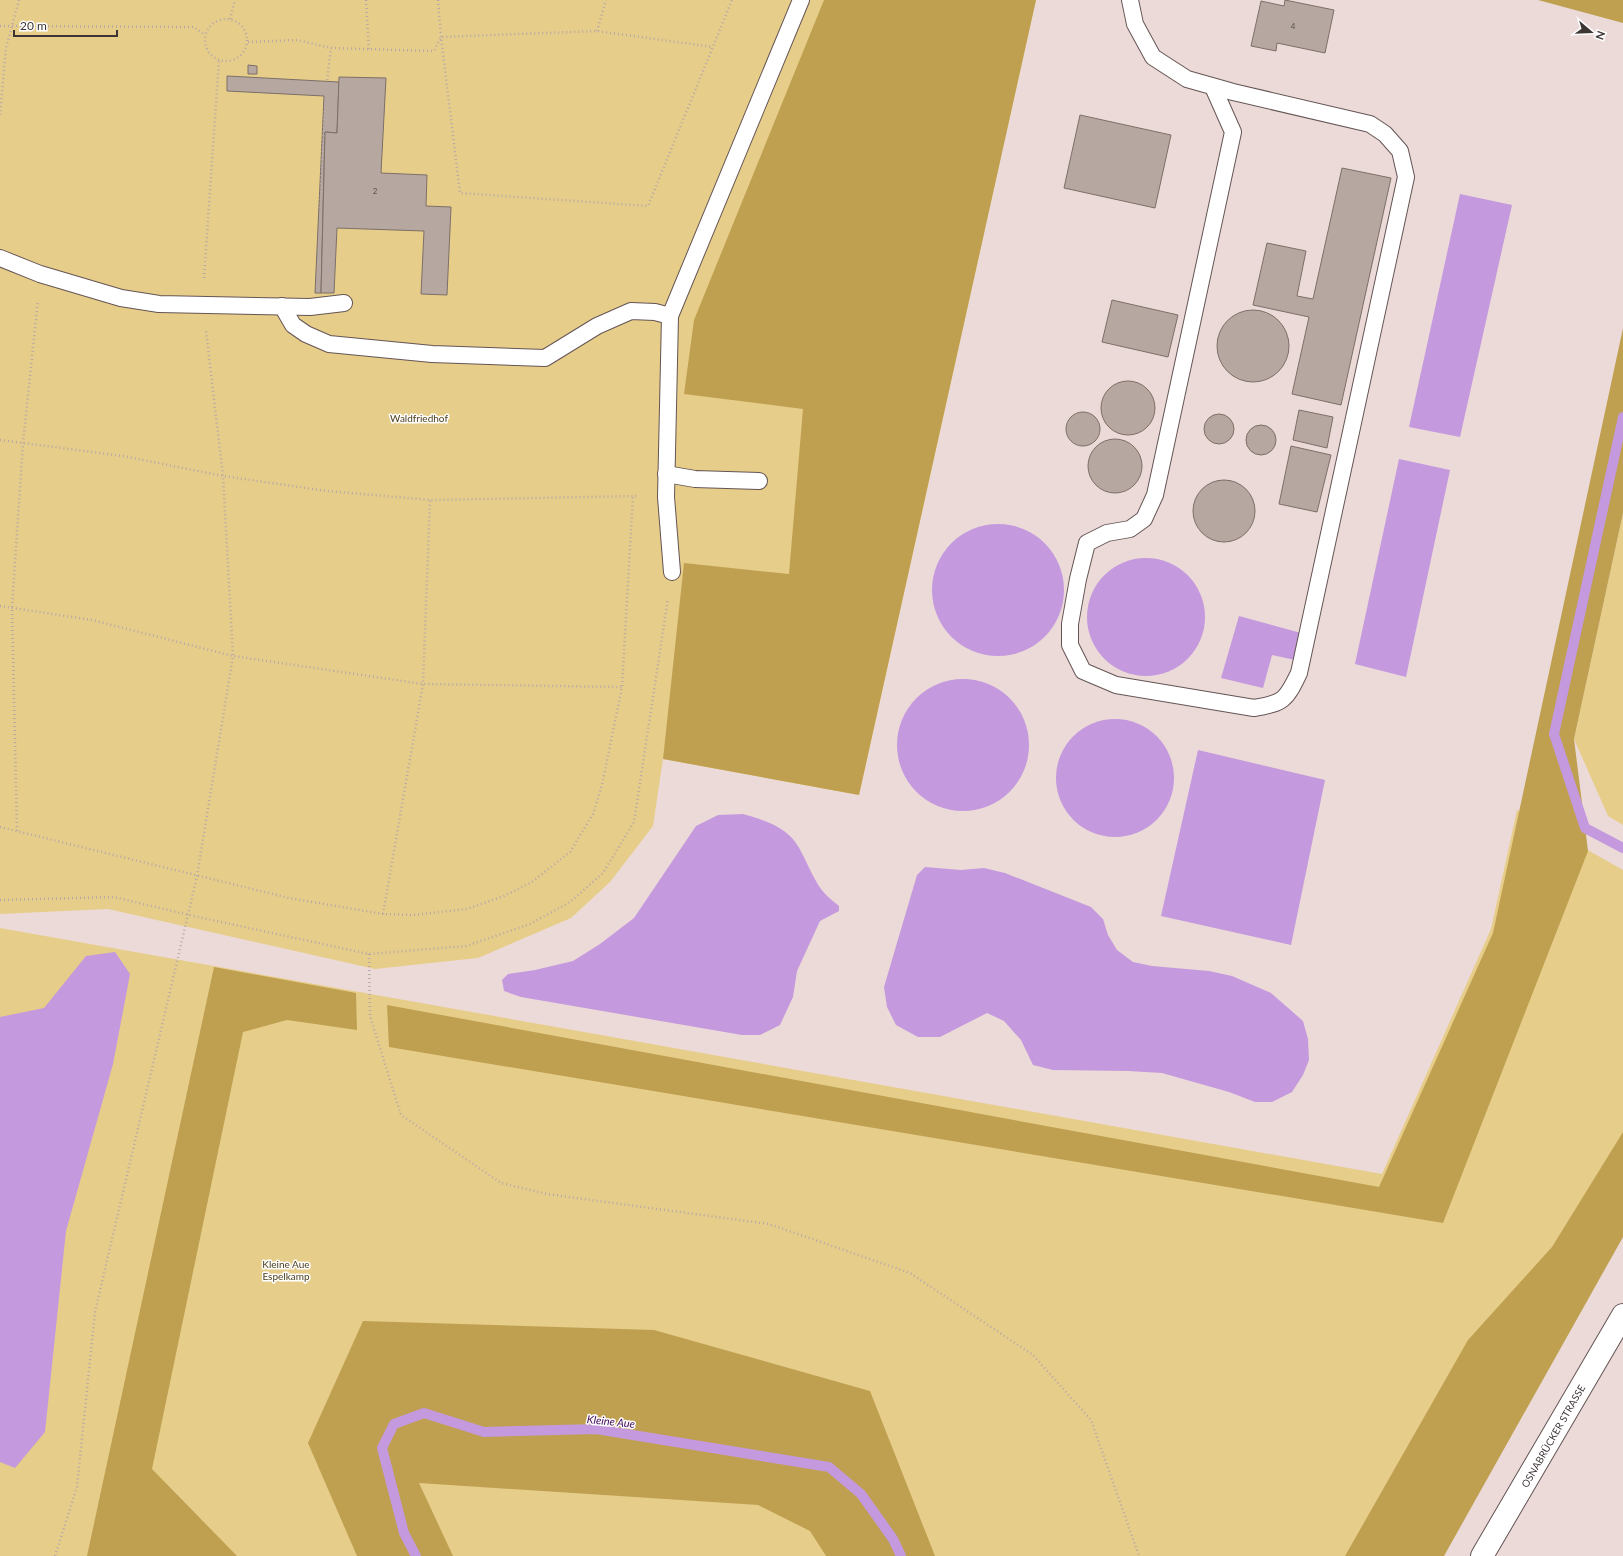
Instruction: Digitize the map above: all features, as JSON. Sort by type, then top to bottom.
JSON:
[{"type":"main road","name":"OSNABRÜCKER STRASSE","points":[[1482,1556],[1623,1315]]},
{"type":"lane","points":[[672,572],[666,497],[670,316],[801,0]]},
{"type":"lane","points":[[1130,0],[1135,24],[1153,57],[1187,79],[1214,87],[1370,124],[1385,134],[1400,151],[1406,177],[1299,673],[1289,694],[1274,704],[1254,708],[1116,685],[1083,671],[1070,645],[1070,624],[1078,580],[1087,543],[1106,533],[1130,528],[1144,519],[1155,495],[1234,132],[1214,87]]},
{"type":"lane","points":[[0,258],[40,274],[121,298],[159,304],[318,306],[344,303]]},
{"type":"lane","points":[[282,306],[293,325],[306,334],[329,344],[432,354],[545,358],[597,326],[631,311],[655,312],[670,316]]},
{"type":"lane","points":[[666,474],[695,479],[759,481]]},
{"type":"path","points":[[0,115],[6,48],[19,0]]},
{"type":"path","points":[[230,19],[235,0]]},
{"type":"path","points":[[366,0],[369,50]]},
{"type":"path","points":[[438,0],[441,37],[460,193],[648,206],[732,0]]},
{"type":"path","points":[[597,31],[606,0]]},
{"type":"path","points":[[224,19],[230,19],[237,21],[246,31],[248,42],[244,52],[236,60],[229,62],[219,60],[211,55],[207,49],[205,35],[212,24],[224,19]]},
{"type":"path","points":[[0,26],[194,28],[205,35]]},
{"type":"path","points":[[441,37],[597,31],[713,47]]},
{"type":"path","points":[[248,42],[297,40],[332,48],[434,51],[441,37]]},
{"type":"path","points":[[318,306],[324,126],[327,81],[332,48]]},
{"type":"path","points":[[55,1556],[77,1486],[95,1312],[189,915],[197,876],[233,656],[223,476],[203,305],[219,60]]},
{"type":"path","points":[[17,831],[12,608],[23,443],[40,274]]},
{"type":"path","points":[[0,440],[123,456],[223,476],[327,491],[430,500],[633,496],[666,497]]},
{"type":"path","points":[[0,827],[288,898],[384,914],[413,915],[467,909],[504,896],[532,882],[570,852],[593,814],[602,784],[622,687],[633,496]]},
{"type":"path","points":[[384,914],[422,684],[430,500]]},
{"type":"path","points":[[0,900],[114,897],[189,915],[369,954],[466,946],[530,924],[570,902],[603,873],[634,822],[672,572]]},
{"type":"path","points":[[0,606],[92,620],[233,656],[422,684],[622,687]]},
{"type":"path","points":[[369,954],[370,1016],[401,1114],[501,1183],[547,1194],[768,1224],[910,1273],[1033,1355],[1091,1420],[1139,1556]]},
{"type":"green space","name":"Waldfriedhof","points":[[0,0],[1036,0],[859,795],[663,759],[653,826],[610,882],[571,918],[478,958],[375,969],[108,909],[0,914]]},
{"type":"green space","points":[[1623,513],[1623,825],[1608,816],[1574,739]]},
{"type":"green space","name":"Kleine Aue Espelkamp","points":[[1517,810],[1623,870],[1623,1165],[1395,1556],[0,1556],[0,928],[1382,1174],[1491,929]]},
{"type":"shaded area","points":[[824,0],[1036,0],[859,795],[663,759],[684,563],[789,574],[803,409],[684,394],[694,320]]},
{"type":"shaded area","points":[[1538,0],[1623,0],[1623,23]]},
{"type":"shaded area","points":[[1460,194],[1512,205],[1460,437],[1409,427]]},
{"type":"shaded area","points":[[1623,328],[1623,513],[1574,739],[1588,851],[1443,1223],[389,1047],[387,1005],[1379,1187],[1493,933]]},
{"type":"shaded area","points":[[1399,459],[1450,470],[1406,677],[1355,664]]},
{"type":"shaded area","points":[[1004,524],[1023,529],[1035,535],[1045,543],[1053,553],[1059,565],[1063,577],[1063,603],[1059,615],[1053,627],[1045,637],[1035,645],[1023,651],[1011,655],[992,656],[973,651],[961,645],[951,637],[943,627],[937,615],[933,603],[932,584],[937,565],[943,553],[951,543],[961,535],[973,529],[985,525]]},
{"type":"shaded area","points":[[1146,558],[1168,563],[1179,568],[1195,584],[1200,595],[1205,617],[1200,639],[1195,650],[1179,666],[1168,671],[1146,676],[1124,671],[1113,666],[1097,650],[1092,639],[1087,617],[1092,595],[1097,584],[1113,568],[1124,563]]},
{"type":"shaded area","points":[[1239,616],[1301,633],[1295,660],[1272,655],[1263,688],[1221,678]]},
{"type":"shaded area","points":[[969,679],[988,684],[1000,690],[1010,698],[1018,708],[1024,720],[1028,732],[1028,758],[1024,770],[1018,782],[1010,792],[1000,800],[988,806],[976,810],[957,811],[938,806],[926,800],[916,792],[908,782],[902,770],[898,758],[897,739],[902,720],[908,708],[916,698],[926,690],[938,684],[950,680]]},
{"type":"shaded area","points":[[1115,719],[1126,720],[1148,729],[1164,745],[1173,767],[1173,789],[1164,811],[1148,827],[1126,836],[1115,837],[1104,836],[1082,827],[1066,811],[1057,789],[1056,778],[1057,767],[1066,745],[1082,729],[1104,720]]},
{"type":"shaded area","points":[[1198,750],[1325,780],[1291,945],[1161,916]]},
{"type":"shaded area","points":[[743,814],[763,820],[787,833],[799,848],[820,888],[839,906],[839,911],[820,921],[797,971],[793,997],[780,1025],[760,1035],[742,1035],[521,997],[504,991],[502,980],[508,974],[535,970],[573,961],[600,944],[634,918],[696,826],[718,815]]},
{"type":"shaded area","points":[[925,867],[961,870],[984,868],[1005,873],[1091,907],[1103,919],[1108,935],[1117,950],[1133,962],[1152,966],[1209,971],[1232,976],[1271,993],[1303,1021],[1308,1039],[1309,1060],[1303,1075],[1292,1092],[1272,1102],[1255,1102],[1229,1092],[1162,1073],[1053,1070],[1033,1065],[1021,1040],[1004,1021],[987,1013],[940,1037],[918,1037],[896,1025],[887,1007],[884,987],[917,875]]},
{"type":"shaded area","points":[[115,952],[130,974],[113,1064],[66,1231],[45,1432],[15,1468],[0,1462],[0,1017],[44,1008],[86,956]]},
{"type":"shaded area","points":[[214,967],[356,993],[357,1030],[287,1020],[243,1032],[152,1469],[237,1556],[87,1556]]},
{"type":"shaded area","points":[[1623,1132],[1623,1237],[1444,1556],[1345,1556],[1468,1340],[1552,1247]]},
{"type":"shaded area","points":[[363,1321],[654,1330],[870,1391],[935,1556],[826,1556],[810,1531],[758,1505],[419,1483],[453,1556],[357,1556],[308,1443]]},
{"type":"building","points":[[1285,0],[1334,10],[1325,53],[1277,43],[1276,51],[1251,46],[1261,1],[1284,6]]},
{"type":"building","points":[[248,65],[257,66],[257,74],[248,74]]},
{"type":"building","points":[[227,76],[339,82],[337,133],[325,132],[321,293],[315,293],[324,96],[227,91]]},
{"type":"building","points":[[339,77],[386,78],[381,173],[427,175],[426,206],[451,207],[447,295],[421,294],[424,231],[337,228],[334,293],[321,293],[325,132],[337,133]]},
{"type":"building","points":[[1080,115],[1171,135],[1155,208],[1064,188]]},
{"type":"building","points":[[1342,168],[1391,178],[1341,405],[1292,394],[1309,317],[1253,305],[1267,243],[1306,251],[1297,296],[1313,299]]},
{"type":"building","points":[[1112,300],[1178,315],[1168,357],[1102,342]]},
{"type":"building","points":[[1246,310],[1260,310],[1267,312],[1279,320],[1287,332],[1289,346],[1287,360],[1279,372],[1267,380],[1260,382],[1246,382],[1239,380],[1227,372],[1219,360],[1217,353],[1217,339],[1219,332],[1227,320],[1239,312]]},
{"type":"building","points":[[1128,381],[1138,383],[1147,389],[1153,398],[1155,408],[1153,418],[1147,427],[1138,433],[1128,435],[1118,433],[1109,427],[1103,418],[1101,408],[1103,398],[1109,389],[1118,383]]},
{"type":"building","points":[[1299,410],[1333,417],[1327,448],[1293,440]]},
{"type":"building","points":[[1083,412],[1089,413],[1095,417],[1099,423],[1099,435],[1095,441],[1089,445],[1083,446],[1077,445],[1071,441],[1067,435],[1066,429],[1067,423],[1071,417],[1077,413]]},
{"type":"building","points":[[1219,414],[1230,418],[1234,429],[1230,440],[1219,444],[1208,440],[1204,429],[1208,418]]},
{"type":"building","points":[[1261,425],[1267,426],[1275,434],[1275,446],[1267,454],[1261,455],[1255,454],[1247,446],[1246,440],[1247,434],[1255,426]]},
{"type":"building","points":[[1115,439],[1125,441],[1134,447],[1140,456],[1142,466],[1140,476],[1134,485],[1125,491],[1115,493],[1105,491],[1096,485],[1090,476],[1088,466],[1090,456],[1096,447],[1105,441]]},
{"type":"building","points":[[1291,446],[1331,455],[1317,512],[1279,504]]},
{"type":"building","points":[[1224,480],[1236,483],[1246,489],[1252,499],[1255,511],[1252,523],[1246,533],[1236,539],[1224,542],[1212,539],[1202,533],[1196,523],[1193,511],[1196,499],[1202,489],[1212,483]]},
{"type":"waterway","points":[[1623,417],[1554,734],[1585,828],[1623,848]]},
{"type":"waterway","name":"Kleine Aue","points":[[416,1556],[404,1533],[382,1448],[394,1424],[424,1413],[484,1432],[596,1429],[829,1467],[861,1494],[893,1539],[901,1556]]}]
